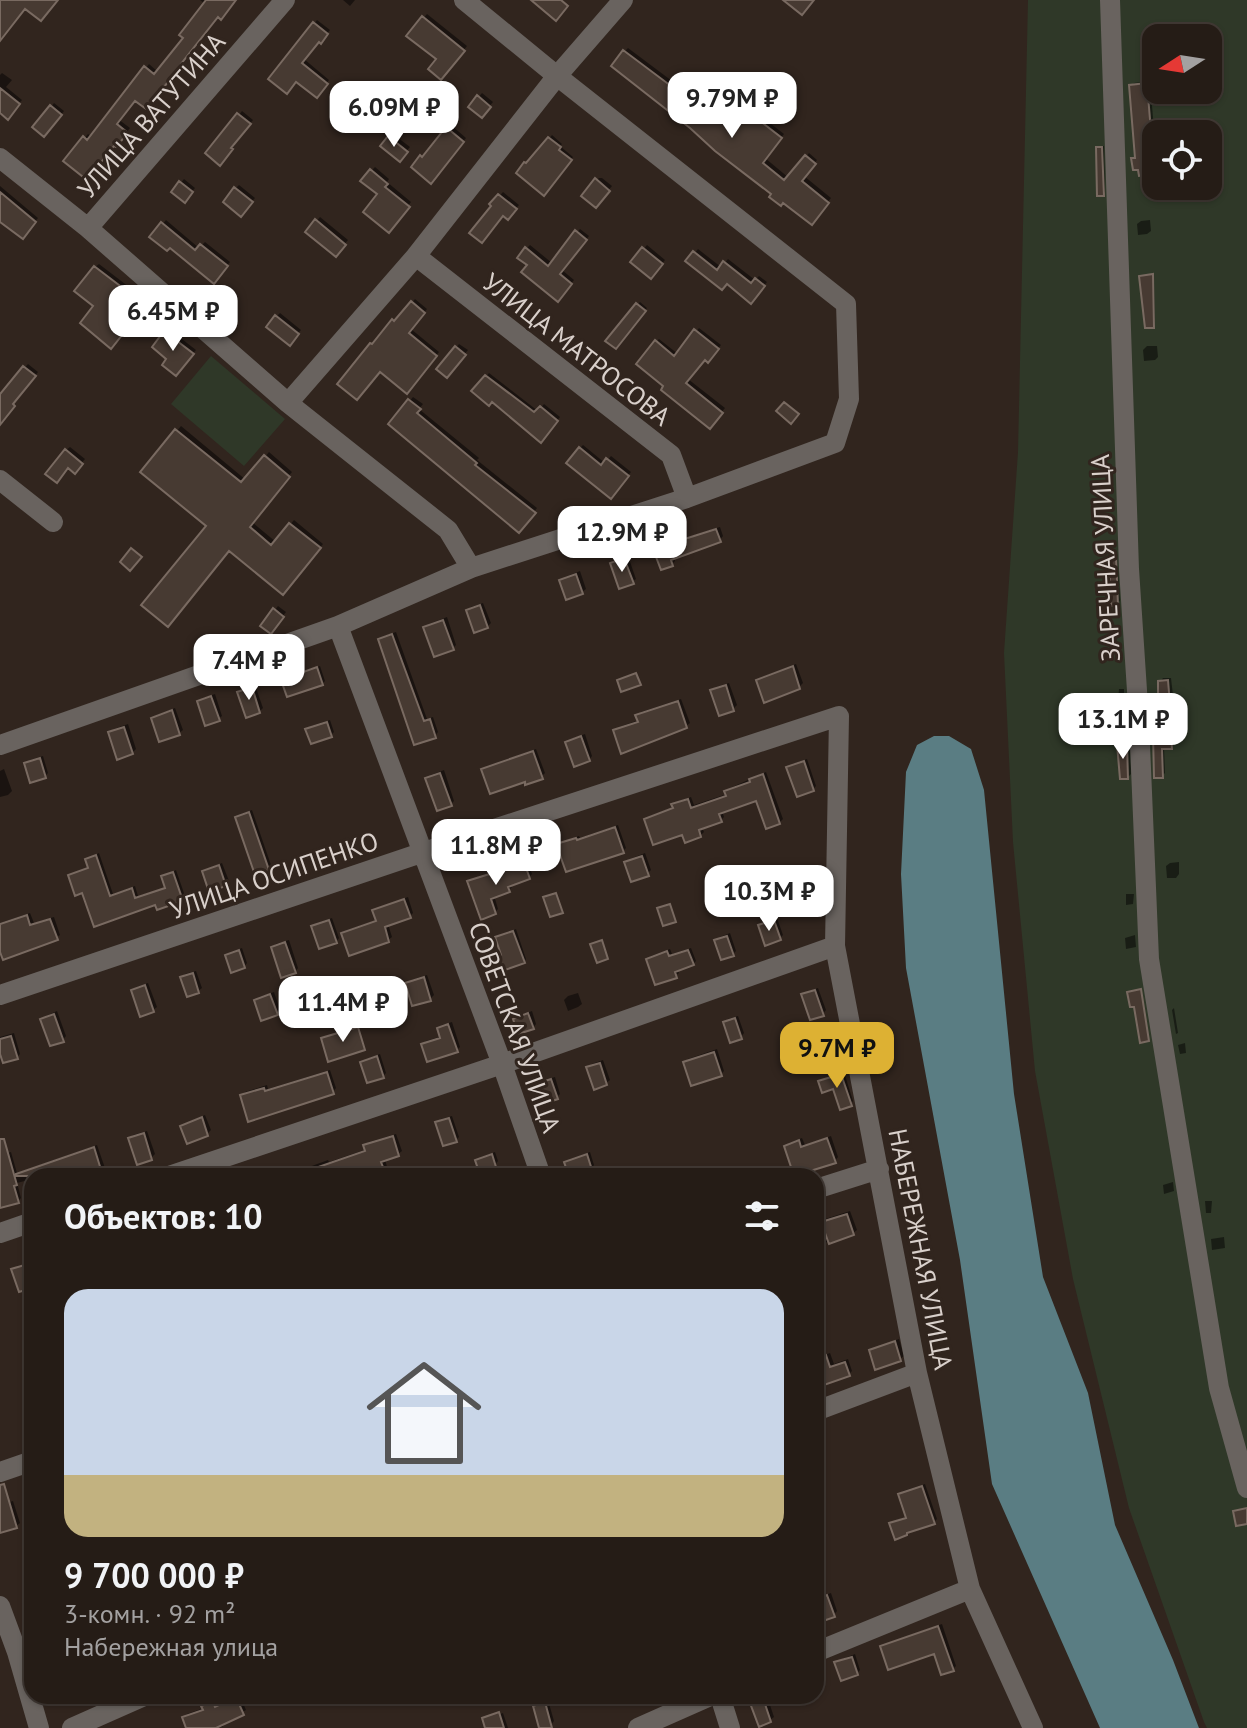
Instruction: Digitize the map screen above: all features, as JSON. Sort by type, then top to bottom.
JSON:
[{"type":"street","name":"УЛИЦА ВАТУТИНА","points":[[88,228],[285,0]]},
{"type":"street","points":[[0,745],[338,626],[471,568],[687,498],[835,443],[849,399],[846,304],[464,0]]},
{"type":"street","points":[[288,403],[416,256],[557,76],[623,0]]},
{"type":"street","name":"ЗАРЕЧНАЯ УЛИЦА","points":[[1110,0],[1129,569],[1149,959],[1219,1388],[1247,1488]]},
{"type":"street","points":[[0,158],[88,228],[288,403],[448,530],[471,568]]},
{"type":"street","name":"УЛИЦА МАТРОСОВА","points":[[416,256],[671,455],[687,498]]},
{"type":"street","points":[[0,480],[53,522]]},
{"type":"street","name":"СОВЕТСКАЯ УЛИЦА","points":[[338,626],[538,1168]]},
{"type":"street","name":"УЛИЦА ОСИПЕНКО","points":[[0,995],[839,716]]},
{"type":"street","name":"НАБЕРЕЖНАЯ УЛИЦА","points":[[839,716],[835,946],[917,1373],[970,1589],[1033,1728]]},
{"type":"street","points":[[193,1168],[502,1064],[835,946]]},
{"type":"street","points":[[824,1186],[879,1169]]},
{"type":"street","points":[[0,1233],[24,1225]]},
{"type":"street","points":[[824,1408],[917,1373]]},
{"type":"street","points":[[0,1472],[24,1464]]},
{"type":"street","points":[[824,1649],[970,1589]]},
{"type":"street","points":[[0,1606],[8,1655],[24,1693]]},
{"type":"street","points":[[29,1704],[39,1728]]},
{"type":"street","points":[[72,1728],[126,1704]]},
{"type":"street","points":[[638,1728],[692,1704]]},
{"type":"street","points":[[722,1704],[730,1728]]},
{"type":"green space","points":[[1028,0],[1247,0],[1247,1728],[1207,1728],[1204,1722],[1129,1508],[1073,1279],[1035,1071],[1013,842],[1004,653],[1018,452]]},
{"type":"green space","points":[[211,356],[285,419],[244,466],[171,404]]},
{"type":"water","points":[[934,736],[949,736],[971,749],[984,790],[1014,1094],[1043,1277],[1088,1393],[1115,1525],[1199,1728],[1100,1728],[992,1484],[960,1260],[906,968],[901,874],[906,772],[917,745]]},
{"type":"building","points":[[0,0],[58,0],[41,21],[25,9],[0,41]]},
{"type":"building","points":[[206,0],[236,0],[221,20],[218,17],[146,109],[135,101],[117,124],[128,133],[87,180],[63,161],[83,136],[87,140],[144,66],[154,74],[183,38],[179,35]]},
{"type":"building","points":[[531,0],[561,0],[568,6],[556,21]]},
{"type":"building","points":[[783,0],[814,0],[802,15]]},
{"type":"building","points":[[422,16],[465,51],[441,80],[428,69],[436,59],[406,36]]},
{"type":"building","points":[[313,22],[328,34],[302,63],[328,84],[317,98],[296,82],[287,94],[268,79]]},
{"type":"building","points":[[623,50],[733,130],[751,107],[764,117],[760,121],[782,138],[763,163],[784,180],[805,155],[816,164],[802,181],[829,203],[812,225],[783,203],[781,206],[769,197],[771,194],[611,66]]},
{"type":"building","points":[[1142,84],[1142,104],[1149,104],[1150,120],[1142,120],[1142,176],[1139,176],[1138,170],[1133,170],[1131,158],[1135,158],[1129,85]]},
{"type":"building","points":[[0,88],[20,104],[8,120],[0,113]]},
{"type":"building","points":[[477,95],[491,107],[482,118],[468,107]]},
{"type":"building","points":[[50,105],[62,115],[44,137],[32,127]]},
{"type":"building","points":[[237,113],[251,124],[220,166],[205,153]]},
{"type":"building","points":[[446,127],[464,142],[431,184],[411,167]]},
{"type":"building","points":[[388,136],[408,152],[400,162],[380,146]]},
{"type":"building","points":[[548,137],[572,160],[544,196],[516,173]]},
{"type":"building","points":[[1096,147],[1102,147],[1104,196],[1097,196]]},
{"type":"building","points":[[370,169],[388,184],[385,187],[410,207],[389,233],[363,212],[377,194],[360,181]]},
{"type":"building","points":[[595,178],[610,191],[596,208],[581,196]]},
{"type":"building","points":[[179,181],[193,192],[185,203],[171,192]]},
{"type":"building","points":[[234,187],[253,202],[241,217],[223,202]]},
{"type":"building","points":[[0,192],[36,222],[23,239],[0,222]]},
{"type":"building","points":[[498,194],[517,209],[508,220],[503,216],[482,243],[469,233]]},
{"type":"building","points":[[315,219],[346,245],[336,257],[305,232]]},
{"type":"building","points":[[161,222],[195,250],[200,244],[228,266],[214,284],[170,248],[167,251],[149,237]]},
{"type":"building","points":[[575,230],[587,240],[560,274],[572,284],[558,302],[521,272],[527,265],[517,258],[525,247],[548,266]]},
{"type":"building","points":[[642,247],[663,264],[651,279],[630,262]]},
{"type":"building","points":[[693,251],[717,270],[723,261],[751,283],[755,278],[765,286],[751,304],[727,284],[722,290],[685,261]]},
{"type":"building","points":[[94,266],[128,292],[123,298],[141,311],[111,349],[80,323],[93,306],[74,291]]},
{"type":"building","points":[[1153,274],[1154,328],[1145,328],[1139,276]]},
{"type":"building","points":[[411,301],[425,313],[409,333],[437,356],[407,394],[380,372],[357,400],[337,384],[370,343]]},
{"type":"building","points":[[636,303],[646,311],[616,349],[605,341]]},
{"type":"building","points":[[275,315],[299,334],[290,346],[266,327]]},
{"type":"building","points":[[694,329],[719,349],[686,383],[723,413],[710,429],[661,390],[663,386],[636,364],[655,340],[674,356]]},
{"type":"building","points":[[164,331],[194,354],[176,376],[162,365],[166,359],[152,347]]},
{"type":"building","points":[[455,346],[466,355],[447,378],[436,369]]},
{"type":"building","points":[[23,366],[36,376],[0,425],[0,394]]},
{"type":"building","points":[[485,375],[534,412],[540,406],[558,421],[541,443],[492,402],[489,406],[471,391]]},
{"type":"building","points":[[408,399],[421,409],[417,413],[477,463],[475,465],[536,513],[519,533],[388,424]]},
{"type":"building","points":[[784,402],[799,414],[791,424],[776,411]]},
{"type":"building","points":[[175,429],[241,482],[264,455],[290,477],[250,527],[271,545],[289,523],[321,548],[283,595],[229,551],[168,627],[141,605],[206,526],[140,472]]},
{"type":"building","points":[[579,447],[601,465],[606,458],[629,476],[611,499],[566,463]]},
{"type":"building","points":[[65,449],[83,464],[75,474],[68,468],[57,483],[45,474]]},
{"type":"building","points":[[716,529],[721,542],[671,560],[673,566],[661,570],[653,549]]},
{"type":"building","points":[[131,548],[142,557],[130,571],[120,562]]},
{"type":"building","points":[[1109,556],[1116,556],[1118,605],[1111,606]]},
{"type":"building","points":[[624,558],[634,584],[619,589],[610,563]]},
{"type":"building","points":[[576,574],[583,594],[566,600],[559,580]]},
{"type":"building","points":[[480,605],[488,628],[474,633],[466,610]]},
{"type":"building","points":[[273,608],[284,617],[271,634],[260,626]]},
{"type":"building","points":[[443,620],[454,650],[434,657],[423,627]]},
{"type":"building","points":[[392,634],[424,721],[430,719],[436,738],[414,745],[378,639]]},
{"type":"building","points":[[793,666],[800,689],[764,703],[756,680]]},
{"type":"building","points":[[317,667],[323,685],[287,697],[281,680]]},
{"type":"building","points":[[636,673],[641,685],[621,692],[617,680]]},
{"type":"building","points":[[1168,680],[1172,705],[1172,749],[1162,749],[1163,778],[1154,778],[1153,734],[1158,733],[1158,681]]},
{"type":"building","points":[[726,685],[734,711],[719,716],[710,690]]},
{"type":"building","points":[[252,687],[260,713],[246,718],[237,692]]},
{"type":"building","points":[[211,696],[220,721],[205,726],[197,701]]},
{"type":"building","points":[[678,701],[687,728],[621,754],[613,730],[638,722],[635,715]]},
{"type":"building","points":[[172,710],[180,735],[159,742],[151,718]]},
{"type":"building","points":[[327,722],[332,737],[311,744],[305,729]]},
{"type":"building","points":[[124,727],[133,754],[117,760],[108,732]]},
{"type":"building","points":[[581,736],[590,761],[574,767],[565,742]]},
{"type":"building","points":[[1127,743],[1128,779],[1120,779],[1117,744]]},
{"type":"building","points":[[533,751],[543,779],[490,794],[481,769]]},
{"type":"building","points":[[40,758],[46,778],[30,783],[24,763]]},
{"type":"building","points":[[804,761],[814,791],[797,797],[786,767]]},
{"type":"building","points":[[440,773],[452,806],[437,811],[425,778]]},
{"type":"building","points":[[763,774],[780,824],[766,829],[756,801],[719,814],[722,822],[699,830],[701,837],[685,843],[682,835],[653,845],[644,819],[673,808],[671,804],[688,799],[691,808],[726,796],[724,791]]},
{"type":"building","points":[[249,812],[269,870],[255,875],[235,817]]},
{"type":"building","points":[[615,827],[624,853],[566,872],[556,844]]},
{"type":"building","points":[[96,855],[110,896],[132,888],[135,898],[165,888],[161,876],[173,872],[183,901],[157,910],[155,905],[94,927],[82,893],[75,896],[68,875],[88,868],[85,859]]},
{"type":"building","points":[[642,856],[649,876],[631,882],[624,862]]},
{"type":"building","points":[[523,859],[530,879],[508,887],[510,892],[491,899],[496,914],[481,920],[467,881],[509,868],[508,864]]},
{"type":"building","points":[[219,865],[226,886],[209,892],[202,871]]},
{"type":"building","points":[[556,893],[563,913],[550,917],[543,897]]},
{"type":"building","points":[[404,899],[411,918],[385,927],[389,942],[349,956],[341,933],[376,921],[372,910]]},
{"type":"building","points":[[670,904],[676,922],[663,926],[657,908]]},
{"type":"building","points":[[27,915],[30,925],[50,919],[58,940],[3,960],[0,924]]},
{"type":"building","points":[[329,920],[337,943],[319,949],[311,926]]},
{"type":"building","points":[[774,920],[781,940],[765,946],[758,925]]},
{"type":"building","points":[[513,931],[525,963],[499,972],[494,958],[501,955],[495,937]]},
{"type":"building","points":[[727,936],[734,956],[721,960],[714,940]]},
{"type":"building","points":[[602,940],[608,959],[597,963],[590,944]]},
{"type":"building","points":[[285,942],[296,973],[281,978],[271,947]]},
{"type":"building","points":[[239,950],[245,968],[231,973],[225,955]]},
{"type":"building","points":[[688,950],[694,965],[675,972],[677,978],[655,985],[646,959],[667,951],[669,956]]},
{"type":"building","points":[[193,973],[199,993],[187,997],[180,977]]},
{"type":"building","points":[[424,977],[431,1001],[412,1006],[405,983]]},
{"type":"building","points":[[145,985],[154,1012],[140,1017],[131,990]]},
{"type":"building","points":[[1141,989],[1149,1041],[1140,1043],[1134,1007],[1130,1007],[1127,992]]},
{"type":"building","points":[[815,990],[824,1016],[810,1020],[801,994]]},
{"type":"building","points":[[270,994],[278,1015],[261,1021],[254,1000]]},
{"type":"building","points":[[528,1013],[534,1029],[518,1034],[513,1019]]},
{"type":"building","points":[[54,1014],[64,1042],[50,1046],[40,1019]]},
{"type":"building","points":[[735,1018],[742,1039],[730,1043],[723,1022]]},
{"type":"building","points":[[448,1024],[458,1052],[427,1062],[421,1044],[440,1038],[437,1028]]},
{"type":"building","points":[[358,1027],[365,1050],[328,1062],[321,1038]]},
{"type":"building","points":[[11,1036],[18,1059],[3,1063],[0,1039]]},
{"type":"building","points":[[714,1052],[722,1076],[691,1086],[683,1062]]},
{"type":"building","points":[[377,1056],[384,1078],[367,1083],[360,1062]]},
{"type":"building","points":[[600,1063],[607,1085],[594,1090],[586,1067]]},
{"type":"building","points":[[327,1072],[334,1094],[248,1122],[240,1095],[264,1088],[265,1091]]},
{"type":"building","points":[[841,1074],[852,1106],[840,1110],[833,1089],[822,1093],[818,1081]]},
{"type":"building","points":[[551,1079],[558,1099],[546,1103],[539,1083]]},
{"type":"building","points":[[202,1117],[208,1136],[187,1144],[180,1126]]},
{"type":"building","points":[[449,1118],[457,1142],[443,1146],[435,1122]]},
{"type":"building","points":[[144,1133],[152,1160],[137,1165],[128,1138]]},
{"type":"building","points":[[393,1136],[399,1156],[381,1162],[383,1168],[315,1168],[365,1151],[363,1145]]},
{"type":"building","points":[[827,1138],[836,1163],[820,1168],[791,1168],[784,1146],[799,1140],[801,1147]]},
{"type":"building","points":[[0,1139],[4,1139],[19,1203],[0,1208]]},
{"type":"building","points":[[94,1147],[100,1168],[33,1168]]},
{"type":"building","points":[[492,1154],[496,1167],[478,1168],[475,1160]]},
{"type":"building","points":[[587,1154],[591,1168],[566,1168],[564,1162]]},
{"type":"building","points":[[847,1214],[854,1235],[829,1244],[824,1221]]},
{"type":"building","points":[[24,1265],[24,1290],[19,1292],[11,1269]]},
{"type":"building","points":[[895,1341],[901,1361],[875,1370],[869,1350]]},
{"type":"building","points":[[824,1356],[830,1367],[845,1362],[850,1376],[824,1385]]},
{"type":"building","points":[[4,1484],[17,1528],[0,1533],[0,1485]]},
{"type":"building","points":[[922,1486],[935,1524],[895,1540],[889,1523],[906,1518],[898,1494]]},
{"type":"building","points":[[1247,1508],[1247,1524],[1236,1526],[1233,1511]]},
{"type":"building","points":[[827,1595],[835,1617],[824,1621],[824,1596]]},
{"type":"building","points":[[938,1626],[954,1671],[941,1675],[934,1654],[888,1670],[880,1646]]},
{"type":"building","points":[[852,1657],[858,1675],[841,1681],[834,1662]]},
{"type":"building","points":[[207,1704],[215,1707],[239,1704],[244,1715],[216,1728],[186,1728],[182,1717],[203,1710],[201,1706]]},
{"type":"building","points":[[546,1704],[552,1728],[539,1728],[533,1706]]},
{"type":"building","points":[[750,1704],[765,1704],[771,1722],[759,1727]]},
{"type":"building","points":[[499,1712],[504,1728],[485,1728],[482,1718]]}]
